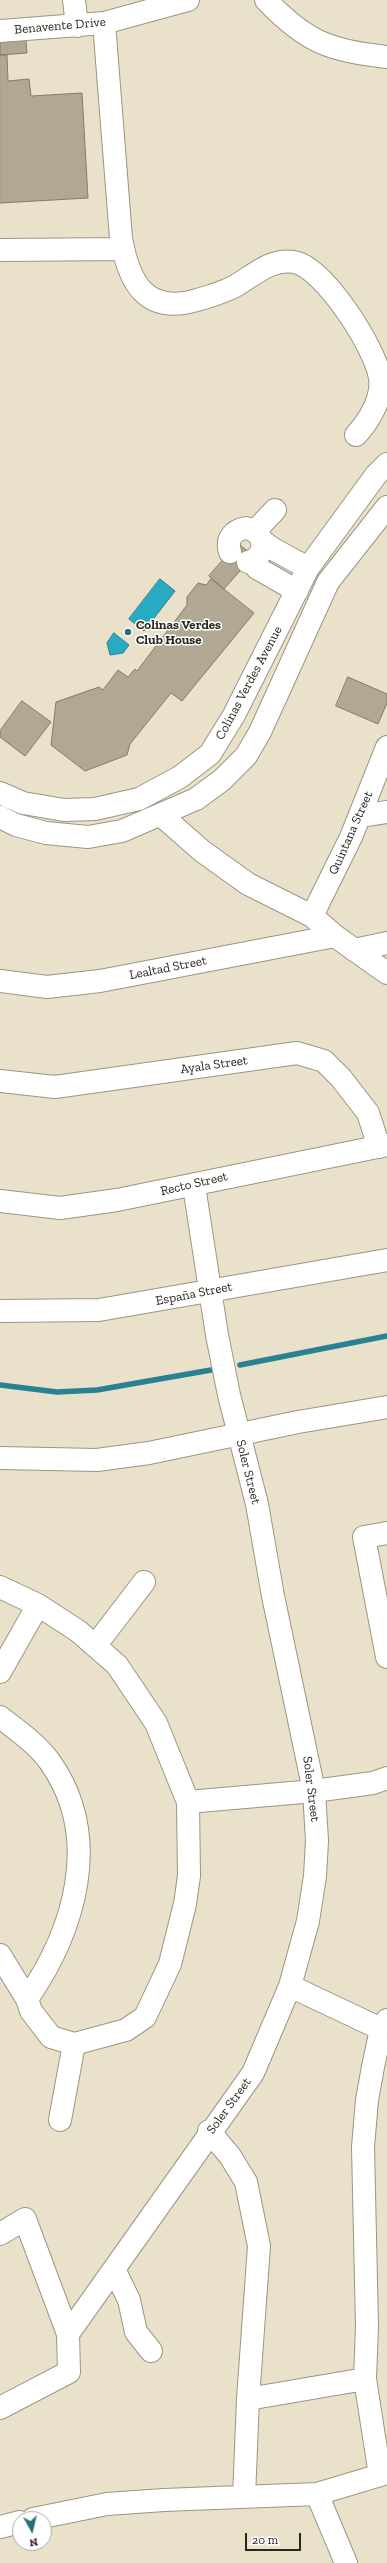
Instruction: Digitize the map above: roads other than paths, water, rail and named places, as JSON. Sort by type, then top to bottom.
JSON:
[{"type":"street","points":[[74,0],[77,26]]},
{"type":"street","name":"Benavente Drive","points":[[0,30],[104,23],[188,0]]},
{"type":"street","points":[[266,0],[285,20],[316,41],[348,52],[387,57]]},
{"type":"street","points":[[104,23],[123,248],[133,280],[148,296],[165,304],[188,303],[225,291],[275,262],[296,262],[317,274],[348,312],[375,360],[380,378],[378,398],[370,416],[356,435]]},
{"type":"street","points":[[0,250],[123,248]]},
{"type":"street","name":"Colinas Verdes Avenue","points":[[0,793],[23,803],[51,808],[95,809],[139,799],[180,777],[210,754],[234,715],[308,568],[376,475],[387,464]]},
{"type":"street","name":"Colinas Verdes Avenue","points":[[0,817],[16,824],[46,833],[88,836],[122,831],[196,799],[222,780],[246,756],[260,732],[328,582],[387,507]]},
{"type":"street","points":[[245,560],[260,555],[259,536],[275,510]]},
{"type":"street","points":[[297,591],[245,560],[229,542],[233,534],[246,528],[259,536],[273,549],[308,568]]},
{"type":"street","name":"Quintana Street","points":[[312,916],[360,816],[387,747]]},
{"type":"street","points":[[360,816],[387,812]]},
{"type":"street","points":[[161,815],[202,851],[248,884],[312,916],[335,936],[387,973]]},
{"type":"street","name":"Lealtad Street","points":[[0,981],[47,987],[100,982],[335,936]]},
{"type":"street","points":[[354,950],[387,942]]},
{"type":"street","name":"Ayala Street","points":[[0,1081],[55,1087],[297,1053],[310,1055],[324,1061],[341,1078],[368,1113],[383,1146]]},
{"type":"street","name":"Recto Street","points":[[0,1201],[60,1208],[194,1186],[217,1178],[383,1146]]},
{"type":"street","name":"Soler Street","points":[[68,2334],[115,2271],[210,2131],[253,2073],[290,1986],[308,1921],[315,1876],[317,1841],[314,1791],[273,1596],[257,1504],[216,1335],[211,1291],[194,1186]]},
{"type":"street","name":"España Street","points":[[0,1311],[99,1310],[387,1260]]},
{"type":"street","points":[[0,1458],[97,1460],[149,1453],[239,1434],[387,1407]]},
{"type":"street","points":[[387,1533],[364,1537],[387,1657]]},
{"type":"street","points":[[96,1646],[144,1582]]},
{"type":"street","points":[[0,1587],[38,1605],[78,1631],[96,1646],[117,1665],[156,1724],[188,1802],[189,1876],[185,1904],[170,1964],[145,2018],[126,2030],[74,2044],[50,2037],[31,2011],[27,1999],[0,1955]]},
{"type":"street","points":[[0,1672],[38,1605]]},
{"type":"street","points":[[0,1717],[28,1740],[49,1761],[64,1788],[80,1845],[79,1878],[60,1941],[44,1975],[27,1999]]},
{"type":"street","points":[[188,1802],[314,1791],[373,1783],[387,1778]]},
{"type":"street","points":[[52,2515],[107,2504],[317,2494],[384,2474],[365,2379],[367,2326],[363,2147],[367,2100],[384,2025],[290,1986]]},
{"type":"street","points":[[60,2120],[74,2044]]},
{"type":"street","points":[[210,2131],[230,2156],[246,2182],[259,2246],[248,2399],[244,2497]]},
{"type":"street","points":[[0,2234],[25,2219],[68,2334],[69,2372],[0,2408]]},
{"type":"street","points":[[115,2271],[129,2300],[136,2332],[152,2351]]},
{"type":"street","points":[[248,2399],[365,2379]]},
{"type":"street","points":[[317,2494],[346,2563]]},
{"type":"street","points":[[0,2527],[12,2524]]},
{"type":"water","points":[[160,579],[175,591],[144,631],[129,619]]},
{"type":"water","points":[[114,633],[129,645],[123,653],[110,655],[107,643]]},
{"type":"waterway","points":[[240,1365],[387,1336]]},
{"type":"waterway","points":[[0,1385],[57,1392],[97,1390],[211,1370]]},
{"type":"place","name":"Colinas Verdes Club House","points":[[128,632]]}]
